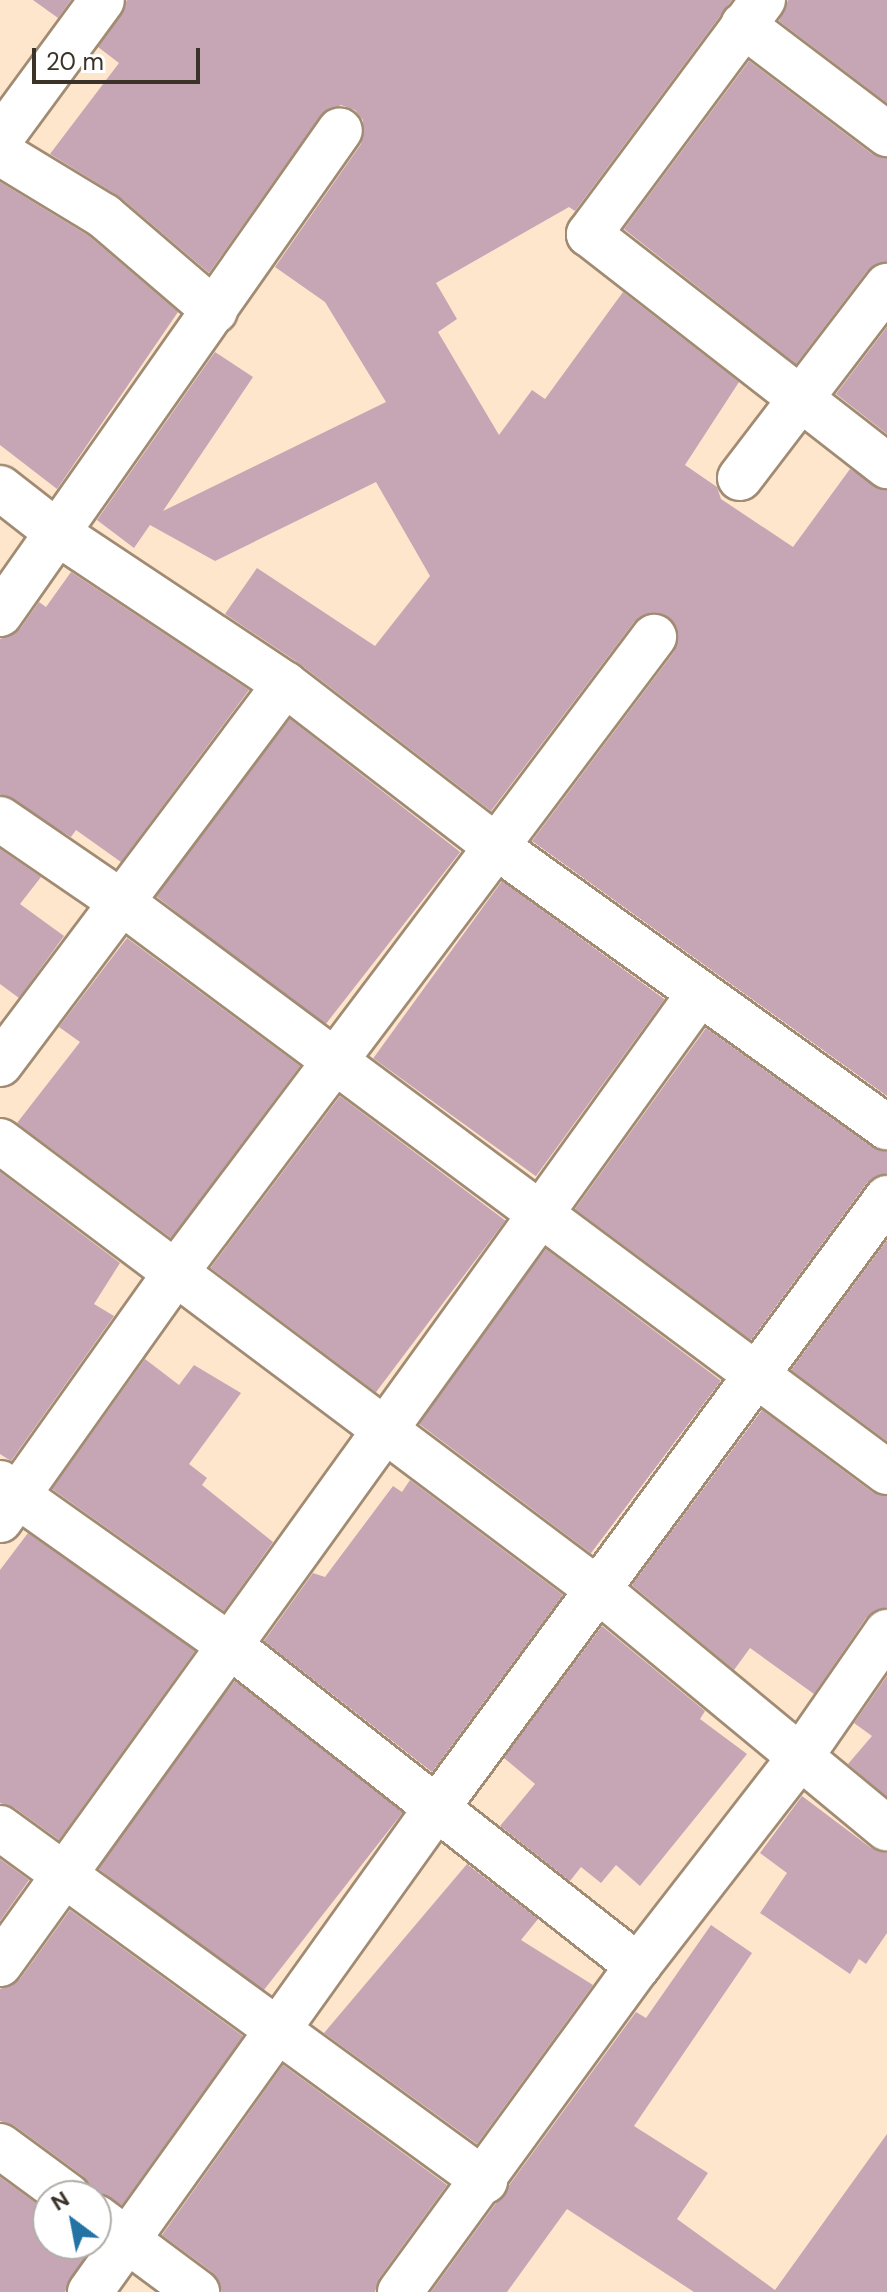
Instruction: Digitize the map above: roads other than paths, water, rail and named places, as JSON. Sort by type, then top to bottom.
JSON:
[{"type":"street","points":[[0,139],[102,0]]},
{"type":"street","points":[[887,134],[753,12],[589,234],[887,466]]},
{"type":"street","points":[[0,614],[340,130]]},
{"type":"street","points":[[0,153],[104,216],[215,311]]},
{"type":"street","points":[[740,478],[887,286]]},
{"type":"street","points":[[0,488],[59,534],[285,684],[494,845],[887,1127]]},
{"type":"street","points":[[638,1966],[435,1810],[229,1645],[6,1500],[494,845],[654,637]]},
{"type":"street","points":[[0,1064],[124,904],[285,684]]},
{"type":"street","points":[[0,819],[124,904],[887,1472]]},
{"type":"street","points":[[0,1964],[229,1645],[387,1432],[699,994]]},
{"type":"street","points":[[0,1141],[601,1592],[887,1829]]},
{"type":"street","points":[[197,2292],[112,2228],[278,2028],[435,1810],[601,1592],[756,1374],[887,1198]]},
{"type":"street","points":[[400,2292],[485,2181],[638,1966],[801,1756],[887,1632]]},
{"type":"street","points":[[0,1828],[485,2181]]},
{"type":"street","points":[[0,2146],[46,2180]]},
{"type":"street","points":[[90,2292],[101,2260]]}]
